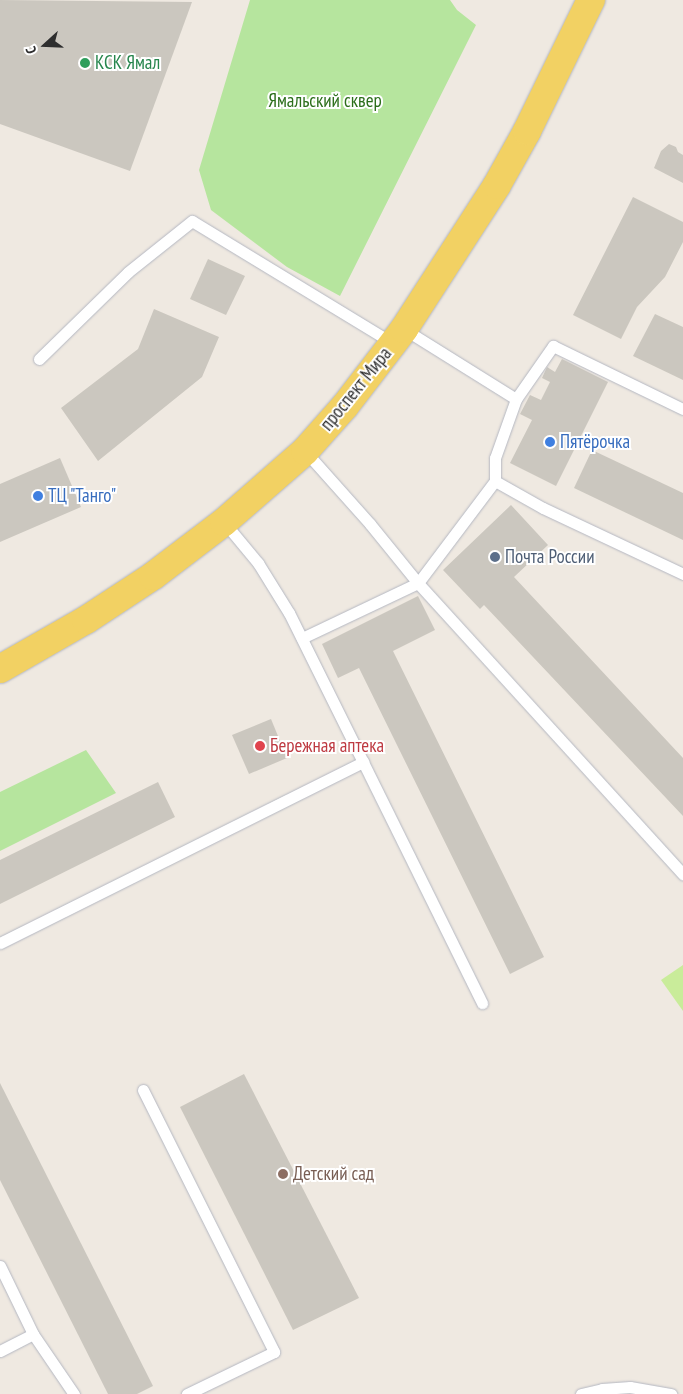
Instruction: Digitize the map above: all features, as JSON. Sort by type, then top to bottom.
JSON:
[{"type":"main road","name":"проспект Мира","points":[[0,669],[86,620],[153,576],[224,522],[304,451],[345,406],[398,336],[497,185],[527,131],[591,0]]},
{"type":"lane","points":[[39,359],[128,272],[192,220],[398,336],[516,399]]},
{"type":"lane","points":[[302,638],[418,583],[495,481],[496,458],[516,399],[553,346],[683,409]]},
{"type":"lane","points":[[304,451],[370,524],[418,583],[683,874]]},
{"type":"lane","points":[[495,481],[543,508],[683,574]]},
{"type":"lane","points":[[224,522],[258,563],[302,638],[482,1003]]},
{"type":"lane","points":[[0,943],[362,762]]},
{"type":"lane","points":[[144,1090],[274,1352],[187,1394]]},
{"type":"lane","points":[[0,1266],[33,1334],[74,1394]]},
{"type":"lane","points":[[0,1350],[33,1334]]},
{"type":"lane","points":[[581,1394],[602,1389],[630,1387],[671,1394]]},
{"type":"green space","name":"Ямальский сквер","points":[[250,0],[450,0],[457,10],[476,25],[340,296],[287,267],[211,210],[199,170]]},
{"type":"green space","points":[[86,750],[116,793],[0,851],[0,792]]},
{"type":"green space","points":[[683,965],[683,1011],[661,980]]},
{"type":"building","name":"КСК Ямал","points":[[0,0],[192,2],[130,171],[0,124]]},
{"type":"building","points":[[669,144],[676,147],[678,152],[683,155],[683,183],[654,168],[661,151]]},
{"type":"building","points":[[633,197],[683,222],[683,242],[665,277],[637,307],[621,339],[573,315]]},
{"type":"building","points":[[208,259],[245,276],[226,315],[190,299]]},
{"type":"building","points":[[154,309],[219,337],[202,377],[98,461],[61,408],[138,349]]},
{"type":"building","points":[[655,314],[683,327],[683,380],[633,356]]},
{"type":"building","name":"Пятёрочка","points":[[562,359],[608,382],[556,486],[510,463],[532,420],[520,414],[530,395],[541,400],[550,382],[542,378],[547,367],[555,372]]},
{"type":"building","points":[[592,450],[683,493],[683,540],[574,488]]},
{"type":"building","name":"ТЦ \"Танго\"","points":[[60,458],[81,507],[0,542],[0,484]]},
{"type":"building","points":[[511,505],[548,545],[514,577],[683,758],[683,816],[484,605],[480,609],[443,570]]},
{"type":"building","points":[[418,596],[435,630],[393,651],[544,957],[510,974],[359,668],[338,678],[322,644]]},
{"type":"building","name":"Бережная аптека","points":[[271,719],[287,758],[249,774],[232,735]]},
{"type":"building","points":[[158,782],[175,817],[0,904],[0,860]]},
{"type":"building","points":[[244,1074],[359,1298],[293,1330],[180,1107]]},
{"type":"building","points":[[0,1083],[153,1386],[137,1394],[108,1394],[0,1180]]},
{"type":"place","name":"КСК Ямал","points":[[85,63]]},
{"type":"place","name":"Пятёрочка","points":[[550,442]]},
{"type":"place","name":"ТЦ \"Танго\"","points":[[38,496]]},
{"type":"place","name":"Почта России","points":[[495,557]]},
{"type":"place","name":"Бережная аптека","points":[[260,746]]},
{"type":"place","name":"Детский сад","points":[[283,1174]]}]
